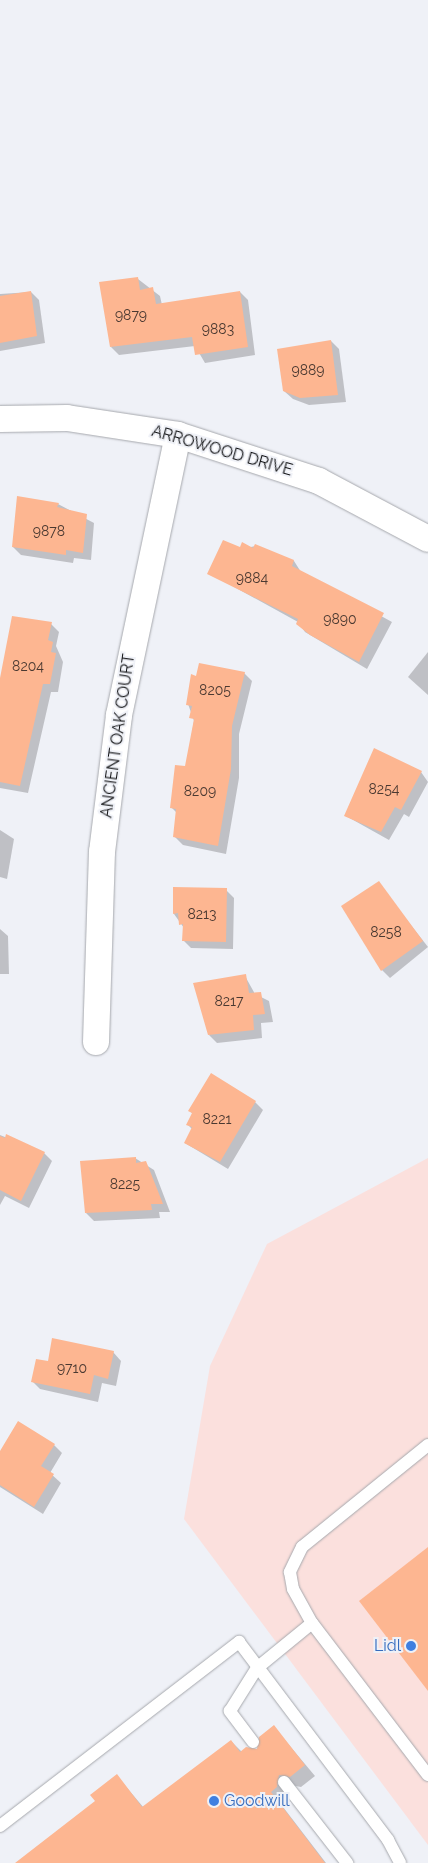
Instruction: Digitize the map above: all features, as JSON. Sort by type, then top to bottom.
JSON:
[{"type":"street","name":"ARROWOOD DRIVE","points":[[0,419],[68,418],[178,435],[320,481],[428,539]]},
{"type":"street","name":"ANCIENT OAK COURT","points":[[96,1042],[102,852],[119,715],[178,435]]},
{"type":"lane","points":[[428,1445],[298,1554],[290,1572],[293,1589],[312,1623],[428,1775]]},
{"type":"lane","points":[[253,1742],[230,1711],[256,1668],[312,1623]]},
{"type":"lane","points":[[0,1826],[239,1642],[256,1668],[388,1840],[400,1863]]},
{"type":"lane","points":[[284,1782],[347,1863]]},
{"type":"shaded area","points":[[428,1158],[428,1845],[184,1519],[210,1366],[267,1244]]},
{"type":"building","points":[[138,277],[140,290],[153,287],[156,304],[240,291],[248,347],[195,355],[192,337],[110,347],[99,282]]},
{"type":"building","points":[[31,291],[37,336],[0,343],[0,296]]},
{"type":"building","points":[[331,340],[338,395],[300,398],[283,391],[277,349]]},
{"type":"building","points":[[17,496],[59,503],[57,507],[87,514],[83,553],[66,550],[66,555],[12,547]]},
{"type":"building","points":[[223,540],[240,547],[242,542],[253,548],[255,544],[294,560],[292,566],[384,613],[359,662],[310,635],[296,624],[298,619],[207,574]]},
{"type":"building","points":[[12,616],[52,622],[48,640],[53,642],[51,652],[56,653],[50,684],[43,684],[20,786],[0,782],[0,678]]},
{"type":"building","points":[[199,663],[245,672],[232,726],[231,769],[218,846],[173,837],[176,809],[170,808],[175,765],[185,766],[194,719],[189,718],[192,706],[186,705],[191,674],[196,676]]},
{"type":"building","points":[[374,748],[422,771],[401,810],[395,807],[381,832],[344,816]]},
{"type":"building","points":[[379,881],[423,941],[381,971],[341,906]]},
{"type":"building","points":[[173,887],[227,888],[226,942],[182,941],[183,924],[179,925],[178,913],[173,914]]},
{"type":"building","points":[[246,974],[249,993],[261,992],[265,1014],[253,1015],[254,1030],[208,1035],[193,983]]},
{"type":"building","points":[[211,1073],[256,1101],[220,1162],[184,1143],[192,1127],[186,1125],[192,1113],[188,1111]]},
{"type":"building","points":[[6,1134],[45,1152],[21,1201],[0,1190],[0,1136],[5,1138]]},
{"type":"building","points":[[136,1157],[136,1163],[146,1161],[163,1204],[151,1204],[152,1210],[85,1213],[80,1161]]},
{"type":"building","points":[[52,1338],[114,1351],[108,1379],[94,1375],[90,1394],[31,1382],[36,1359],[48,1361]]},
{"type":"building","points":[[18,1421],[55,1444],[41,1466],[54,1474],[34,1507],[0,1485],[0,1451]]},
{"type":"building","name":"Lidl","points":[[428,1547],[428,1691],[359,1601]]},
{"type":"building","name":"Goodwill","points":[[274,1725],[305,1765],[290,1777],[279,1775],[277,1787],[271,1792],[325,1863],[15,1863],[95,1801],[90,1795],[117,1774],[142,1807],[231,1740],[240,1752],[246,1747],[257,1749],[259,1737]]},
{"type":"place","name":"Lidl","points":[[411,1646]]},
{"type":"place","name":"Goodwill","points":[[214,1801]]}]
